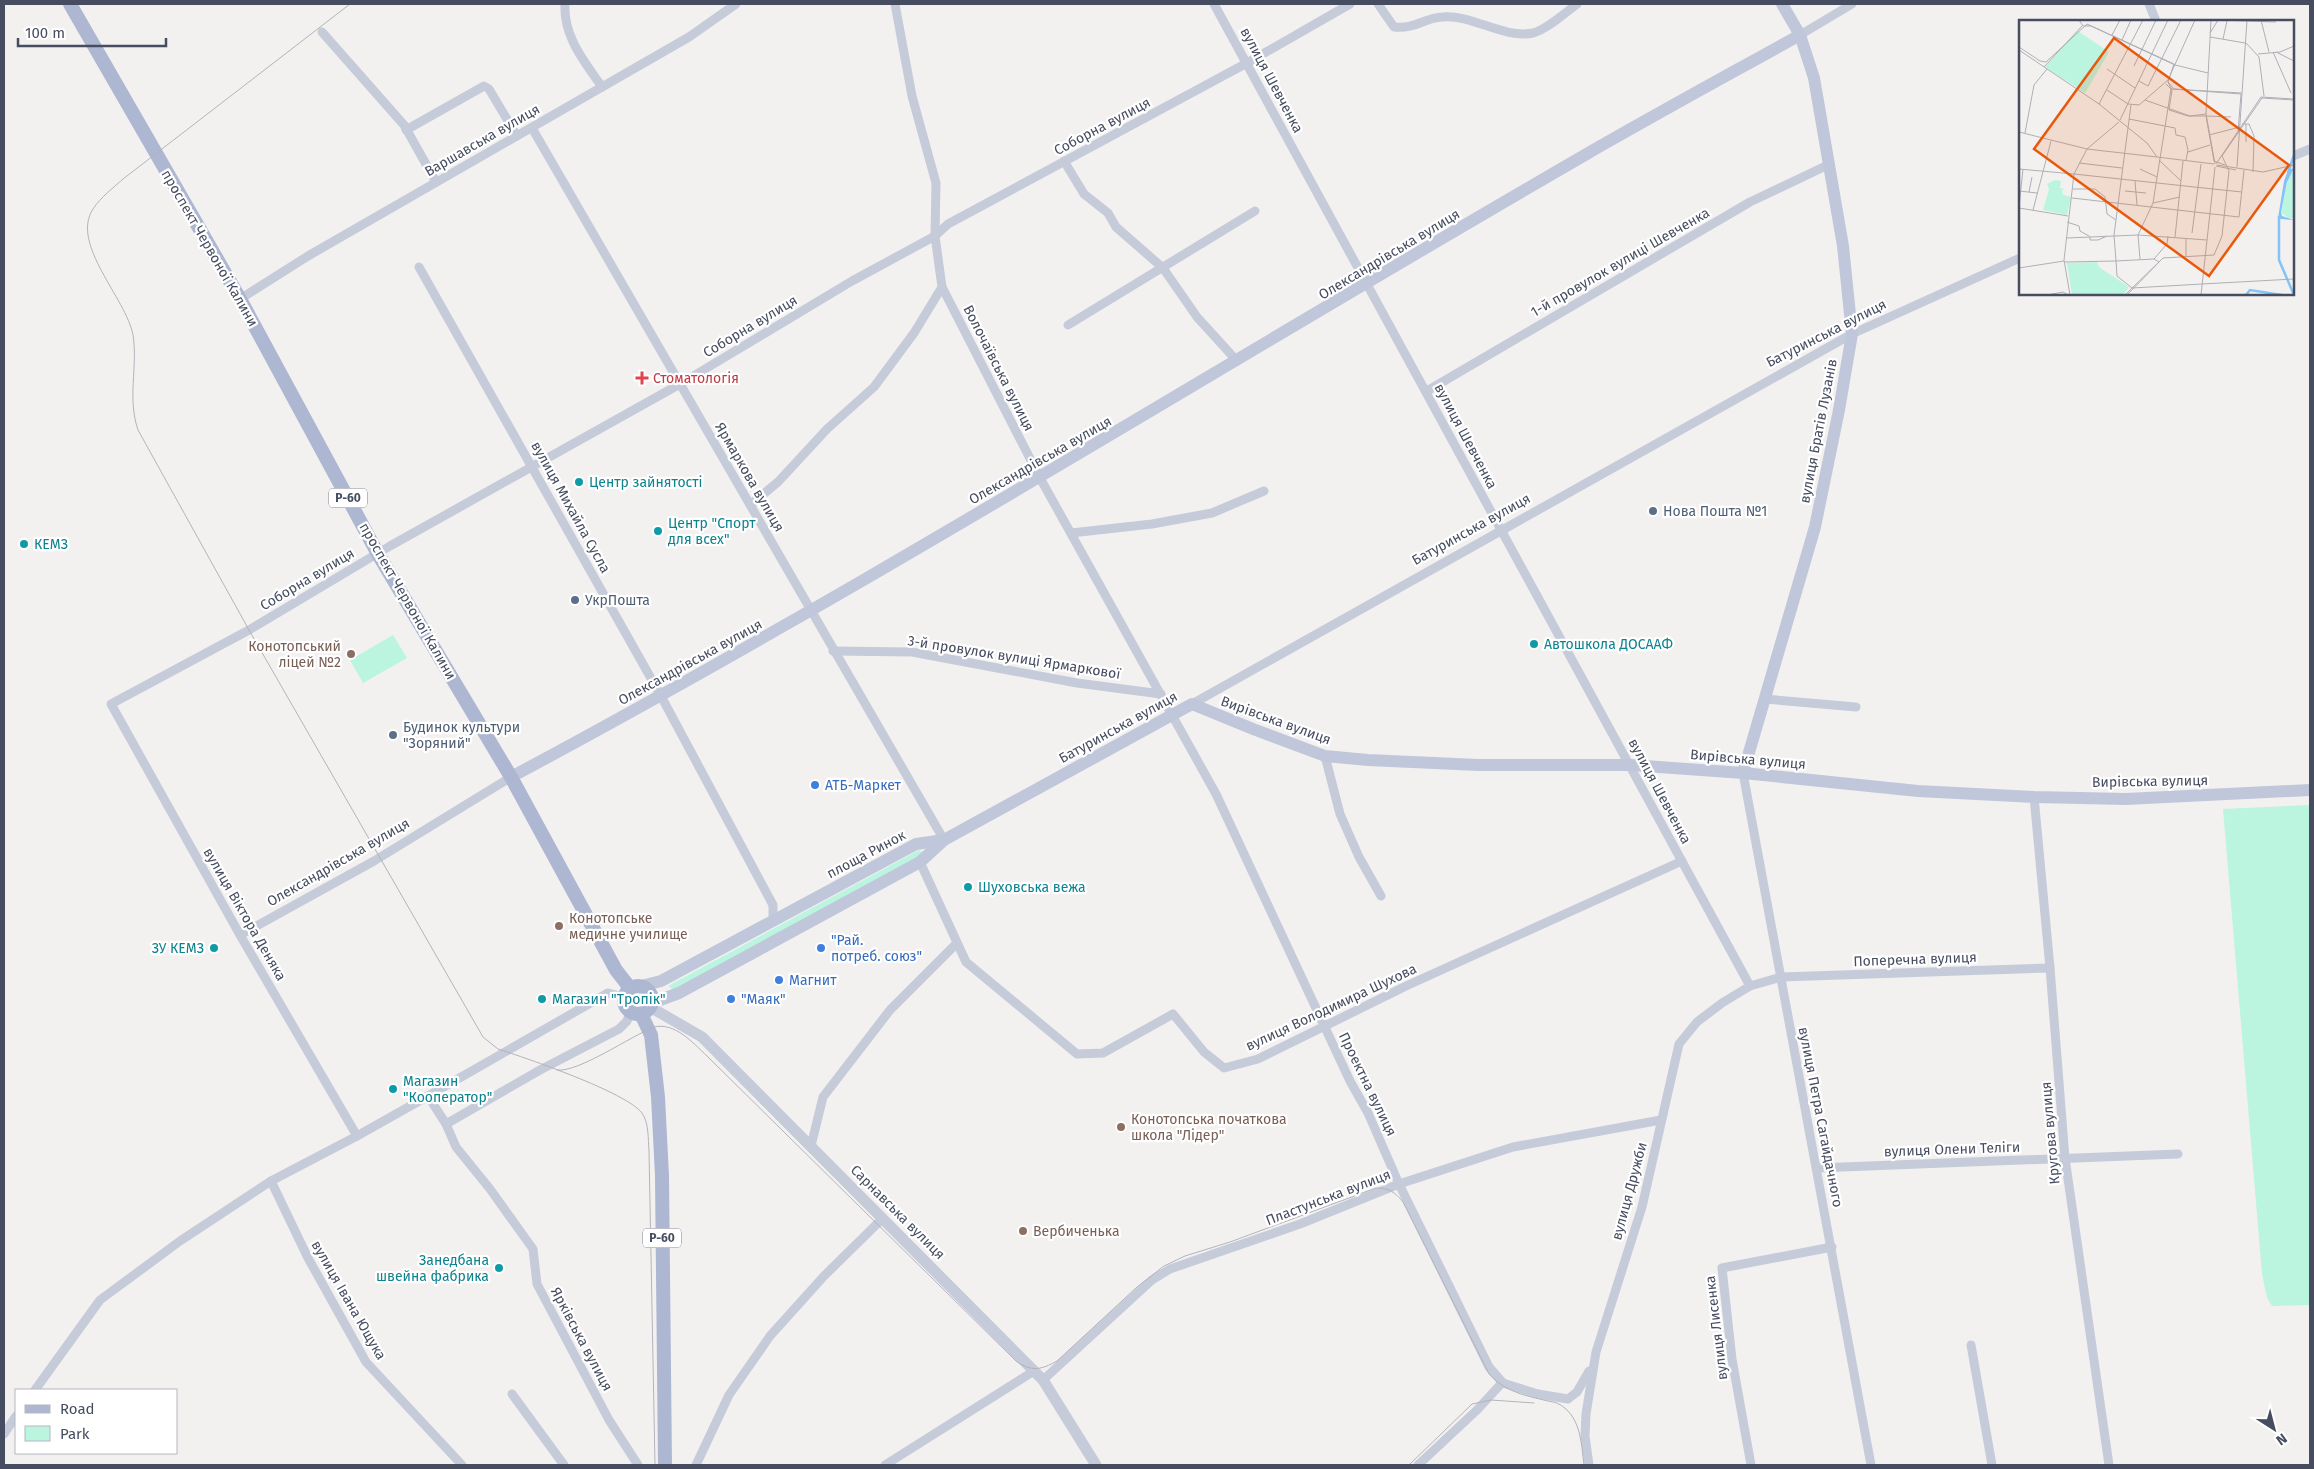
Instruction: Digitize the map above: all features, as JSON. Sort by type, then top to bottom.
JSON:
[{"type":"main road","name":"проспект Червоної Калини","points":[[70,4],[240,298],[378,554],[512,777],[616,970],[632,990]]},
{"type":"main road","name":"вулиця Братів Лузанів","points":[[1743,773],[1815,527],[1839,410],[1852,334],[1844,246],[1814,78],[1800,35],[1782,4]]},
{"type":"main road","name":"Олександрівська вулиця","points":[[512,777],[661,696],[811,611],[1040,478],[1586,154],[1800,35]]},
{"type":"main road","name":"Батуринська вулиця","points":[[944,840],[1192,704]]},
{"type":"main road","name":"Вирівська вулиця","points":[[1192,704],[1325,756],[1368,760],[1478,765],[1631,765],[1743,773],[1918,791],[2034,797],[2126,799],[2310,790]]},
{"type":"main road","points":[[643,1009],[679,994],[920,862],[944,840]]},
{"type":"main road","name":"площа Ринок","points":[[632,990],[661,981],[916,844],[944,840]]},
{"type":"main road","name":"Р-60","points":[[643,1009],[624,1003],[632,990],[649,992],[643,1009],[651,1035],[658,1097],[662,1176],[665,1465]]},
{"type":"street","points":[[565,4],[564,16],[570,37],[602,87]]},
{"type":"street","name":"Варшавська вулиця","points":[[240,298],[308,256],[689,37],[736,4]]},
{"type":"street","name":"Волочаївська вулиця","points":[[895,4],[912,96],[936,183],[935,236],[942,287],[1040,478],[1172,714]]},
{"type":"street","name":"вулиця Шевченка","points":[[1214,4],[1366,285],[1427,391],[1500,530],[1631,765],[1750,986]]},
{"type":"street","name":"Соборна вулиця","points":[[111,704],[249,630],[532,466],[680,384],[852,281],[935,236],[948,224],[1247,63],[1350,4]]},
{"type":"street","points":[[1378,4],[1394,27],[1408,28],[1441,16],[1466,19],[1513,33],[1533,33],[1555,21],[1577,4]]},
{"type":"street","name":"Олександрівська вулиця","points":[[1800,35],[1852,4]]},
{"type":"street","points":[[2149,4],[2156,20]]},
{"type":"street","points":[[322,32],[406,130],[436,182]]},
{"type":"street","points":[[406,130],[484,86],[489,89],[517,136]]},
{"type":"street","name":"Ярмаркова вулиця","points":[[532,128],[944,840]]},
{"type":"street","points":[[2294,156],[2310,149]]},
{"type":"street","points":[[1064,161],[1084,194],[1108,213],[1116,227],[1163,268],[1197,317],[1237,361]]},
{"type":"street","name":"1-й провулок вулиці Шевченка","points":[[1427,391],[1750,202],[1830,164]]},
{"type":"street","points":[[1068,325],[1254,211]]},
{"type":"street","name":"Батуринська вулиця","points":[[1192,704],[1852,334],[2019,258]]},
{"type":"street","name":"вулиця Михайла Сусла","points":[[419,267],[661,696],[773,905],[773,922]]},
{"type":"street","points":[[750,505],[778,482],[827,429],[874,387],[914,334],[942,287]]},
{"type":"street","points":[[1071,533],[1152,524],[1212,513],[1264,491]]},
{"type":"street","name":"3-й провулок вулиці Ярмаркової","points":[[833,651],[912,652],[1076,683],[1161,694]]},
{"type":"street","points":[[1765,700],[1856,707]]},
{"type":"street","name":"вулиця Віктора Деняка","points":[[111,704],[240,935],[357,1136]]},
{"type":"street","name":"Проектна вулиця","points":[[1172,714],[1216,794],[1350,1081],[1368,1113],[1399,1184],[1489,1367],[1503,1383]]},
{"type":"street","points":[[1325,756],[1340,814],[1359,857],[1381,896]]},
{"type":"street","name":"вулиця Петра Сагайдачного","points":[[1743,773],[1871,1465]]},
{"type":"street","name":"Олександрівська вулиця","points":[[240,935],[374,860],[512,777]]},
{"type":"street","name":"Кругова вулиця","points":[[2034,797],[2065,1158],[2109,1465]]},
{"type":"street","name":"вулиця Володимира Шухова","points":[[920,862],[966,962],[1077,1054],[1103,1053],[1174,1014],[1204,1052],[1224,1068],[1258,1059],[1406,986],[1682,861]]},
{"type":"street","points":[[811,1146],[822,1098],[890,1010],[957,942]]},
{"type":"street","name":"Поперечна вулиця","points":[[1781,977],[2050,968]]},
{"type":"street","name":"вулиця Дружби","points":[[1589,1465],[1585,1436],[1586,1414],[1596,1352],[1642,1207],[1679,1044],[1697,1022],[1750,986],[1781,977]]},
{"type":"street","points":[[36,1389],[100,1300],[180,1240],[271,1181],[357,1136],[608,993],[632,990]]},
{"type":"street","points":[[446,1124],[540,1070],[619,1029],[643,1009]]},
{"type":"street","name":"Сарнавська вулиця","points":[[643,1009],[702,1037],[883,1218],[1043,1380],[1096,1465]]},
{"type":"street","name":"Ярківська вулиця","points":[[428,1096],[446,1124],[456,1147],[490,1189],[533,1249],[537,1284],[608,1420],[638,1465]]},
{"type":"street","name":"Пластунська вулиця","points":[[1043,1380],[1152,1280],[1161,1274],[1300,1224],[1399,1184],[1513,1147],[1661,1120]]},
{"type":"street","name":"вулиця Олени Теліги","points":[[1817,1168],[2178,1154]]},
{"type":"street","name":"вулиця Івана Ющука","points":[[271,1181],[308,1258],[366,1362],[462,1465]]},
{"type":"street","points":[[696,1465],[729,1395],[770,1336],[824,1276],[883,1218]]},
{"type":"street","name":"вулиця Лисенка","points":[[1751,1465],[1732,1359],[1722,1268],[1832,1247]]},
{"type":"street","points":[[1971,1345],[1992,1465]]},
{"type":"street","points":[[1568,1399],[1577,1392],[1587,1375],[1596,1352]]},
{"type":"street","points":[[885,1465],[1034,1371]]},
{"type":"street","points":[[1418,1465],[1477,1410],[1493,1390],[1503,1383],[1538,1394],[1574,1400],[1581,1405],[1586,1414]]},
{"type":"street","points":[[512,1394],[564,1465]]},
{"type":"street","points":[[4,1434],[15,1418]]},
{"type":"green space","points":[[393,635],[407,658],[363,683],[350,660]]},
{"type":"green space","points":[[2310,805],[2310,1305],[2272,1306],[2267,1298],[2262,1274],[2223,809]]},
{"type":"green space","points":[[919,850],[922,852],[922,855],[674,990],[668,986]]},
{"type":"tram line","points":[[350,4],[111,189],[93,209],[88,223],[89,238],[94,254],[121,305],[133,335],[133,406],[138,430],[249,630],[483,1037],[498,1049],[574,1076],[617,1095],[642,1113],[646,1121],[649,1151],[655,1465]]},
{"type":"tram line","points":[[557,1070],[578,1066],[654,1027],[662,1026],[683,1035],[707,1056],[1016,1361],[1021,1365],[1031,1368],[1041,1368],[1057,1361],[1137,1287],[1164,1266],[1185,1256],[1230,1242],[1376,1188],[1388,1190],[1403,1202],[1489,1374],[1496,1381],[1512,1390],[1557,1403],[1565,1408],[1571,1415],[1578,1430],[1584,1465]]},
{"type":"tram line","points":[[1409,1465],[1472,1404],[1491,1400],[1534,1403]]},
{"type":"place","name":"Стоматологія","points":[[642,378]]},
{"type":"place","name":"Центр зайнятості","points":[[579,482]]},
{"type":"place","name":"Нова Пошта №1","points":[[1653,511]]},
{"type":"place","name":"Центр \"Спорт для всех\"","points":[[658,531]]},
{"type":"place","name":"КЕМЗ","points":[[24,544]]},
{"type":"place","name":"УкрПошта","points":[[575,600]]},
{"type":"place","name":"Автошкола ДОСААФ","points":[[1534,644]]},
{"type":"place","name":"Конотопський ліцей №2","points":[[351,654]]},
{"type":"place","name":"Будинок культури \"Зоряний\"","points":[[393,735]]},
{"type":"place","name":"АТБ-Маркет","points":[[815,785]]},
{"type":"place","name":"Шуховська вежа","points":[[968,887]]},
{"type":"place","name":"Конотопське медичне училище","points":[[559,926]]},
{"type":"place","name":"ЗУ КЕМЗ","points":[[214,948]]},
{"type":"place","name":"\"Рай. потреб. союз\"","points":[[821,948]]},
{"type":"place","name":"Магнит","points":[[779,980]]},
{"type":"place","name":"Магазин \"Тропік\"","points":[[542,999]]},
{"type":"place","name":"\"Маяк\"","points":[[731,999]]},
{"type":"place","name":"Магазин \"Кооператор\"","points":[[393,1089]]},
{"type":"place","name":"Конотопська початкова школа \"Лідер\"","points":[[1121,1127]]},
{"type":"place","name":"Вербиченька","points":[[1023,1231]]},
{"type":"place","name":"Занедбана швейна фабрика","points":[[499,1268]]}]
